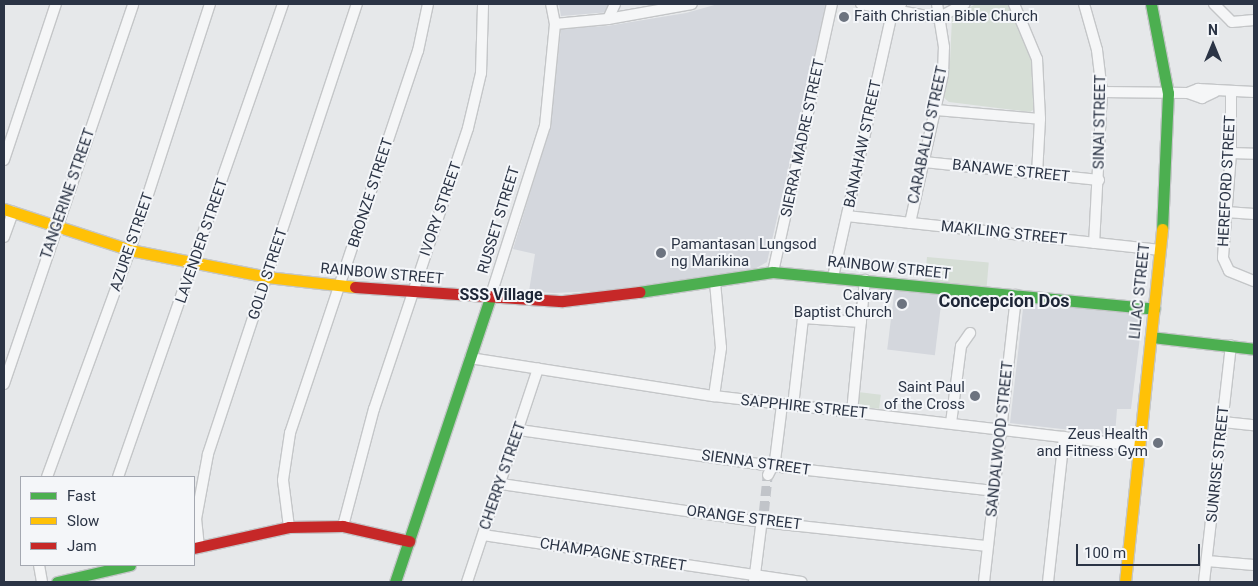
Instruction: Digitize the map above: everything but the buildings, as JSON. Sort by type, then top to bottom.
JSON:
[{"type":"street","points":[[4,160],[56,4]]},
{"type":"street","name":"TANGERINE STREET","points":[[4,384],[132,4]]},
{"type":"street","name":"AZURE STREET","points":[[47,476],[130,250],[210,4]]},
{"type":"street","name":"LAVENDER STREET","points":[[118,476],[195,264],[283,4]]},
{"type":"street","name":"GOLD STREET","points":[[196,548],[196,519],[201,482],[357,4]]},
{"type":"street","name":"BRONZE STREET","points":[[289,526],[283,480],[284,453],[418,51],[428,4]]},
{"type":"street","name":"IVORY STREET","points":[[343,526],[374,410],[470,119],[481,73],[482,4]]},
{"type":"street","name":"RUSSET STREET","points":[[395,582],[545,126],[555,24],[551,4]]},
{"type":"street","points":[[608,20],[615,4]]},
{"type":"street","points":[[555,24],[608,20],[692,4]]},
{"type":"street","name":"SIERRA MADRE STREET","points":[[773,272],[832,4]]},
{"type":"street","points":[[865,4],[899,8],[938,18],[964,4]]},
{"type":"street","name":"CARABALLO STREET","points":[[910,223],[945,62],[936,4]]},
{"type":"street","points":[[1014,4],[1037,59],[1040,118],[1037,174]]},
{"type":"street","name":"SINAI STREET","points":[[1084,4],[1097,50],[1102,92],[1099,180],[1094,243]]},
{"type":"street","name":"LILAC STREET","points":[[1125,582],[1166,190],[1168,94],[1151,4]]},
{"type":"street","points":[[1214,4],[1232,22],[1254,20]]},
{"type":"street","name":"BANAHAW STREET","points":[[833,277],[891,18],[899,8]]},
{"type":"street","points":[[1102,92],[1188,94],[1198,89],[1231,93],[1254,92]]},
{"type":"street","name":"HEREFORD STREET","points":[[1231,93],[1231,153],[1223,251],[1225,266],[1236,275],[1254,281]]},
{"type":"street","points":[[936,110],[1040,118]]},
{"type":"street","points":[[1231,153],[1254,154]]},
{"type":"street","name":"BANAWE STREET","points":[[924,162],[1099,180]]},
{"type":"street","points":[[4,237],[8,210]]},
{"type":"street","name":"RAINBOW STREET","points":[[8,210],[130,250],[267,277],[340,286],[490,298],[563,301],[715,282],[773,272],[1154,309]]},
{"type":"street","points":[[1226,212],[1254,214]]},
{"type":"street","name":"MAKILING STREET","points":[[848,216],[1160,250]]},
{"type":"street","points":[[852,412],[865,280]]},
{"type":"street","points":[[714,396],[721,348],[715,282]]},
{"type":"street","name":"SANDALWOOD STREET","points":[[984,582],[1016,295]]},
{"type":"street","points":[[770,471],[788,406],[803,318],[861,322]]},
{"type":"street","points":[[951,423],[961,346],[970,333]]},
{"type":"street","points":[[1151,337],[1254,349]]},
{"type":"street","name":"SUNRISE STREET","points":[[1204,582],[1231,346]]},
{"type":"street","name":"SAPPHIRE STREET","points":[[470,358],[788,406],[951,423],[1140,446]]},
{"type":"street","name":"CHERRY STREET","points":[[467,582],[538,369]]},
{"type":"street","points":[[1222,422],[1254,425]]},
{"type":"street","name":"SIENNA STREET","points":[[519,430],[770,471],[994,491]]},
{"type":"street","points":[[1048,582],[1064,437]]},
{"type":"street","name":"ORANGE STREET","points":[[501,484],[762,520],[988,546]]},
{"type":"street","points":[[754,580],[762,520]]},
{"type":"street","points":[[196,548],[289,526],[343,526],[409,541]]},
{"type":"street","name":"CHAMPAGNE STREET","points":[[483,535],[754,580],[802,582]]},
{"type":"street","points":[[1207,561],[1254,565]]},
{"type":"street","points":[[40,566],[42,582]]},
{"type":"street","points":[[56,582],[114,567]]},
{"type":"shaded area","points":[[559,4],[611,4],[610,12],[561,16]]},
{"type":"shaded area","points":[[718,4],[826,4],[767,262],[751,271],[620,290],[554,293],[529,291],[535,254],[513,249],[550,127],[561,28],[607,26],[686,13]]},
{"type":"shaded area","points":[[976,4],[1008,4],[1026,32],[1034,60],[1036,108],[1030,112],[949,102],[943,97],[950,62],[952,17]]},
{"type":"shaded area","points":[[927,257],[989,262],[987,286],[925,281]]},
{"type":"shaded area","points":[[895,286],[943,292],[935,355],[887,350]]},
{"type":"shaded area","points":[[1024,300],[1143,313],[1131,409],[1117,409],[1115,435],[1010,423]]},
{"type":"shaded area","points":[[858,392],[881,395],[879,409],[856,406]]},
{"type":"tunnel","points":[[764,511],[768,475]]},
{"type":"traffic: fast","points":[[1151,4],[1168,93],[1162,229]]},
{"type":"traffic: fast","points":[[639,292],[773,272],[1154,309]]},
{"type":"traffic: fast","points":[[395,582],[490,298]]},
{"type":"traffic: fast","points":[[1151,337],[1254,349]]},
{"type":"traffic: fast","points":[[57,582],[126,566]]},
{"type":"traffic: slow","points":[[4,209],[130,250],[267,277],[355,287]]},
{"type":"traffic: slow","points":[[1125,582],[1162,229]]},
{"type":"traffic: jam","points":[[355,287],[563,301],[639,292]]},
{"type":"traffic: jam","points":[[195,548],[289,527],[343,526],[409,541]]},
{"type":"place","name":"Faith Christian Bible Church","points":[[844,17]]},
{"type":"place","name":"Pamantasan Lungsod ng Marikina","points":[[661,253]]},
{"type":"place","name":"Calvary Baptist Church","points":[[902,304]]},
{"type":"place","name":"Saint Paul of the Cross","points":[[975,396]]},
{"type":"place","name":"Zeus Health and Fitness Gym","points":[[1158,443]]},
{"type":"district","name":"SSS Village","points":[[501,295]]},
{"type":"district","name":"Concepcion Dos","points":[[1004,301]]}]
